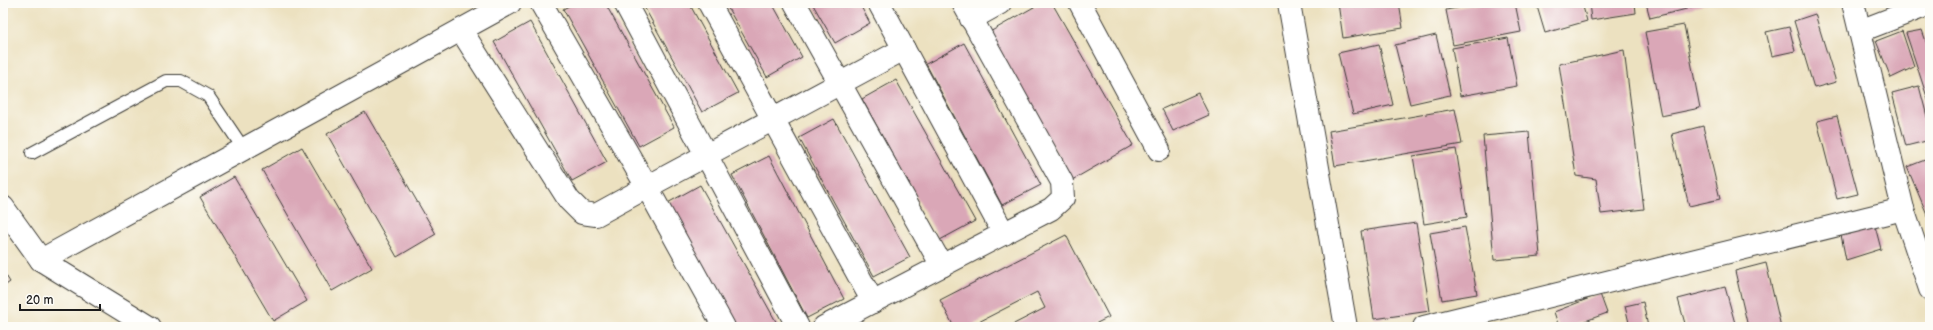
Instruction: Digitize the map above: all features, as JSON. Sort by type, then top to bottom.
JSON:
[{"type":"street","points":[[41,260],[510,3]]},
{"type":"street","points":[[541,3],[647,187],[724,327]]},
{"type":"street","points":[[625,3],[707,154],[798,327]]},
{"type":"street","points":[[710,3],[873,302]]},
{"type":"street","points":[[795,3],[942,266]]},
{"type":"street","points":[[879,3],[1004,234]]},
{"type":"street","points":[[824,327],[1051,209],[1063,198],[1062,182],[967,11],[1000,3]]},
{"type":"street","points":[[1080,3],[1159,150]]},
{"type":"street","points":[[1289,3],[1346,327]]},
{"type":"street","points":[[1853,3],[1903,209],[1930,289]]},
{"type":"street","points":[[1860,31],[1930,4]]},
{"type":"street","points":[[461,30],[570,200],[582,213],[596,215],[904,49]]},
{"type":"street","points":[[3,207],[41,260],[150,327]]},
{"type":"street","points":[[1424,327],[1903,209]]},
{"type":"lane","points":[[32,153],[166,81],[181,81],[208,96],[243,148]]},
{"type":"building","points":[[575,3],[605,3],[674,127],[639,146],[563,9]]},
{"type":"building","points":[[642,3],[689,3],[738,93],[702,112]]},
{"type":"building","points":[[725,3],[772,3],[802,57],[767,77]]},
{"type":"building","points":[[812,3],[859,3],[870,23],[835,43]]},
{"type":"building","points":[[1041,3],[1052,3],[1133,145],[1072,180],[988,33]]},
{"type":"building","points":[[1338,3],[1399,3],[1403,28],[1343,38]]},
{"type":"building","points":[[1483,3],[1515,3],[1521,32],[1453,45],[1446,10]]},
{"type":"building","points":[[1536,3],[1582,3],[1587,21],[1545,33]]},
{"type":"building","points":[[1589,3],[1635,3],[1636,13],[1591,20]]},
{"type":"building","points":[[1646,3],[1707,3],[1707,4],[1650,18]]},
{"type":"building","points":[[1815,14],[1836,82],[1814,88],[1794,21]]},
{"type":"building","points":[[530,22],[607,162],[572,181],[494,42]]},
{"type":"building","points":[[1684,25],[1700,108],[1661,116],[1645,32]]},
{"type":"building","points":[[1789,27],[1795,51],[1772,56],[1766,32]]},
{"type":"building","points":[[1922,30],[1930,53],[1930,106],[1906,33]]},
{"type":"building","points":[[1902,31],[1914,67],[1891,78],[1876,41]]},
{"type":"building","points":[[1436,35],[1450,95],[1410,104],[1395,45]]},
{"type":"building","points":[[1508,38],[1517,86],[1460,96],[1452,48]]},
{"type":"building","points":[[964,43],[1041,185],[1002,205],[926,64]]},
{"type":"building","points":[[1379,44],[1393,105],[1353,114],[1338,53]]},
{"type":"building","points":[[1624,50],[1644,209],[1601,214],[1596,179],[1576,176],[1559,64]]},
{"type":"building","points":[[896,80],[975,221],[940,240],[862,99]]},
{"type":"building","points":[[1919,86],[1930,128],[1930,140],[1906,146],[1892,93]]},
{"type":"building","points":[[1198,93],[1209,115],[1173,131],[1162,109]]},
{"type":"building","points":[[1455,109],[1462,144],[1335,166],[1329,131]]},
{"type":"building","points":[[365,112],[436,234],[397,257],[327,134]]},
{"type":"building","points":[[1837,116],[1858,194],[1837,199],[1817,121]]},
{"type":"building","points":[[834,119],[910,257],[874,276],[799,138]]},
{"type":"building","points":[[1703,126],[1720,199],[1689,206],[1672,134]]},
{"type":"building","points":[[1529,132],[1540,256],[1494,260],[1483,136]]},
{"type":"building","points":[[302,147],[372,268],[332,291],[262,170]]},
{"type":"building","points":[[1456,149],[1467,217],[1424,224],[1413,156]]},
{"type":"building","points":[[769,156],[844,299],[807,318],[732,175]]},
{"type":"building","points":[[1930,158],[1930,219],[1929,219],[1907,167]]},
{"type":"building","points":[[234,177],[307,301],[273,321],[200,197]]},
{"type":"building","points":[[700,185],[779,327],[732,327],[664,205]]},
{"type":"building","points":[[1416,223],[1430,311],[1374,319],[1361,231]]},
{"type":"building","points":[[1875,226],[1881,249],[1846,260],[1841,235]]},
{"type":"building","points":[[1465,227],[1477,294],[1442,300],[1430,233]]},
{"type":"building","points":[[1066,235],[1109,317],[1089,327],[1008,327],[1045,308],[1037,292],[969,327],[954,327],[940,300]]},
{"type":"building","points":[[1766,263],[1781,327],[1748,327],[1735,271]]},
{"type":"building","points":[[3,271],[10,282],[3,287]]},
{"type":"building","points":[[1725,287],[1736,327],[1686,327],[1678,299]]},
{"type":"building","points":[[1600,294],[1607,313],[1569,327],[1559,327],[1554,312]]},
{"type":"building","points":[[1643,302],[1648,327],[1630,327],[1625,306]]}]
